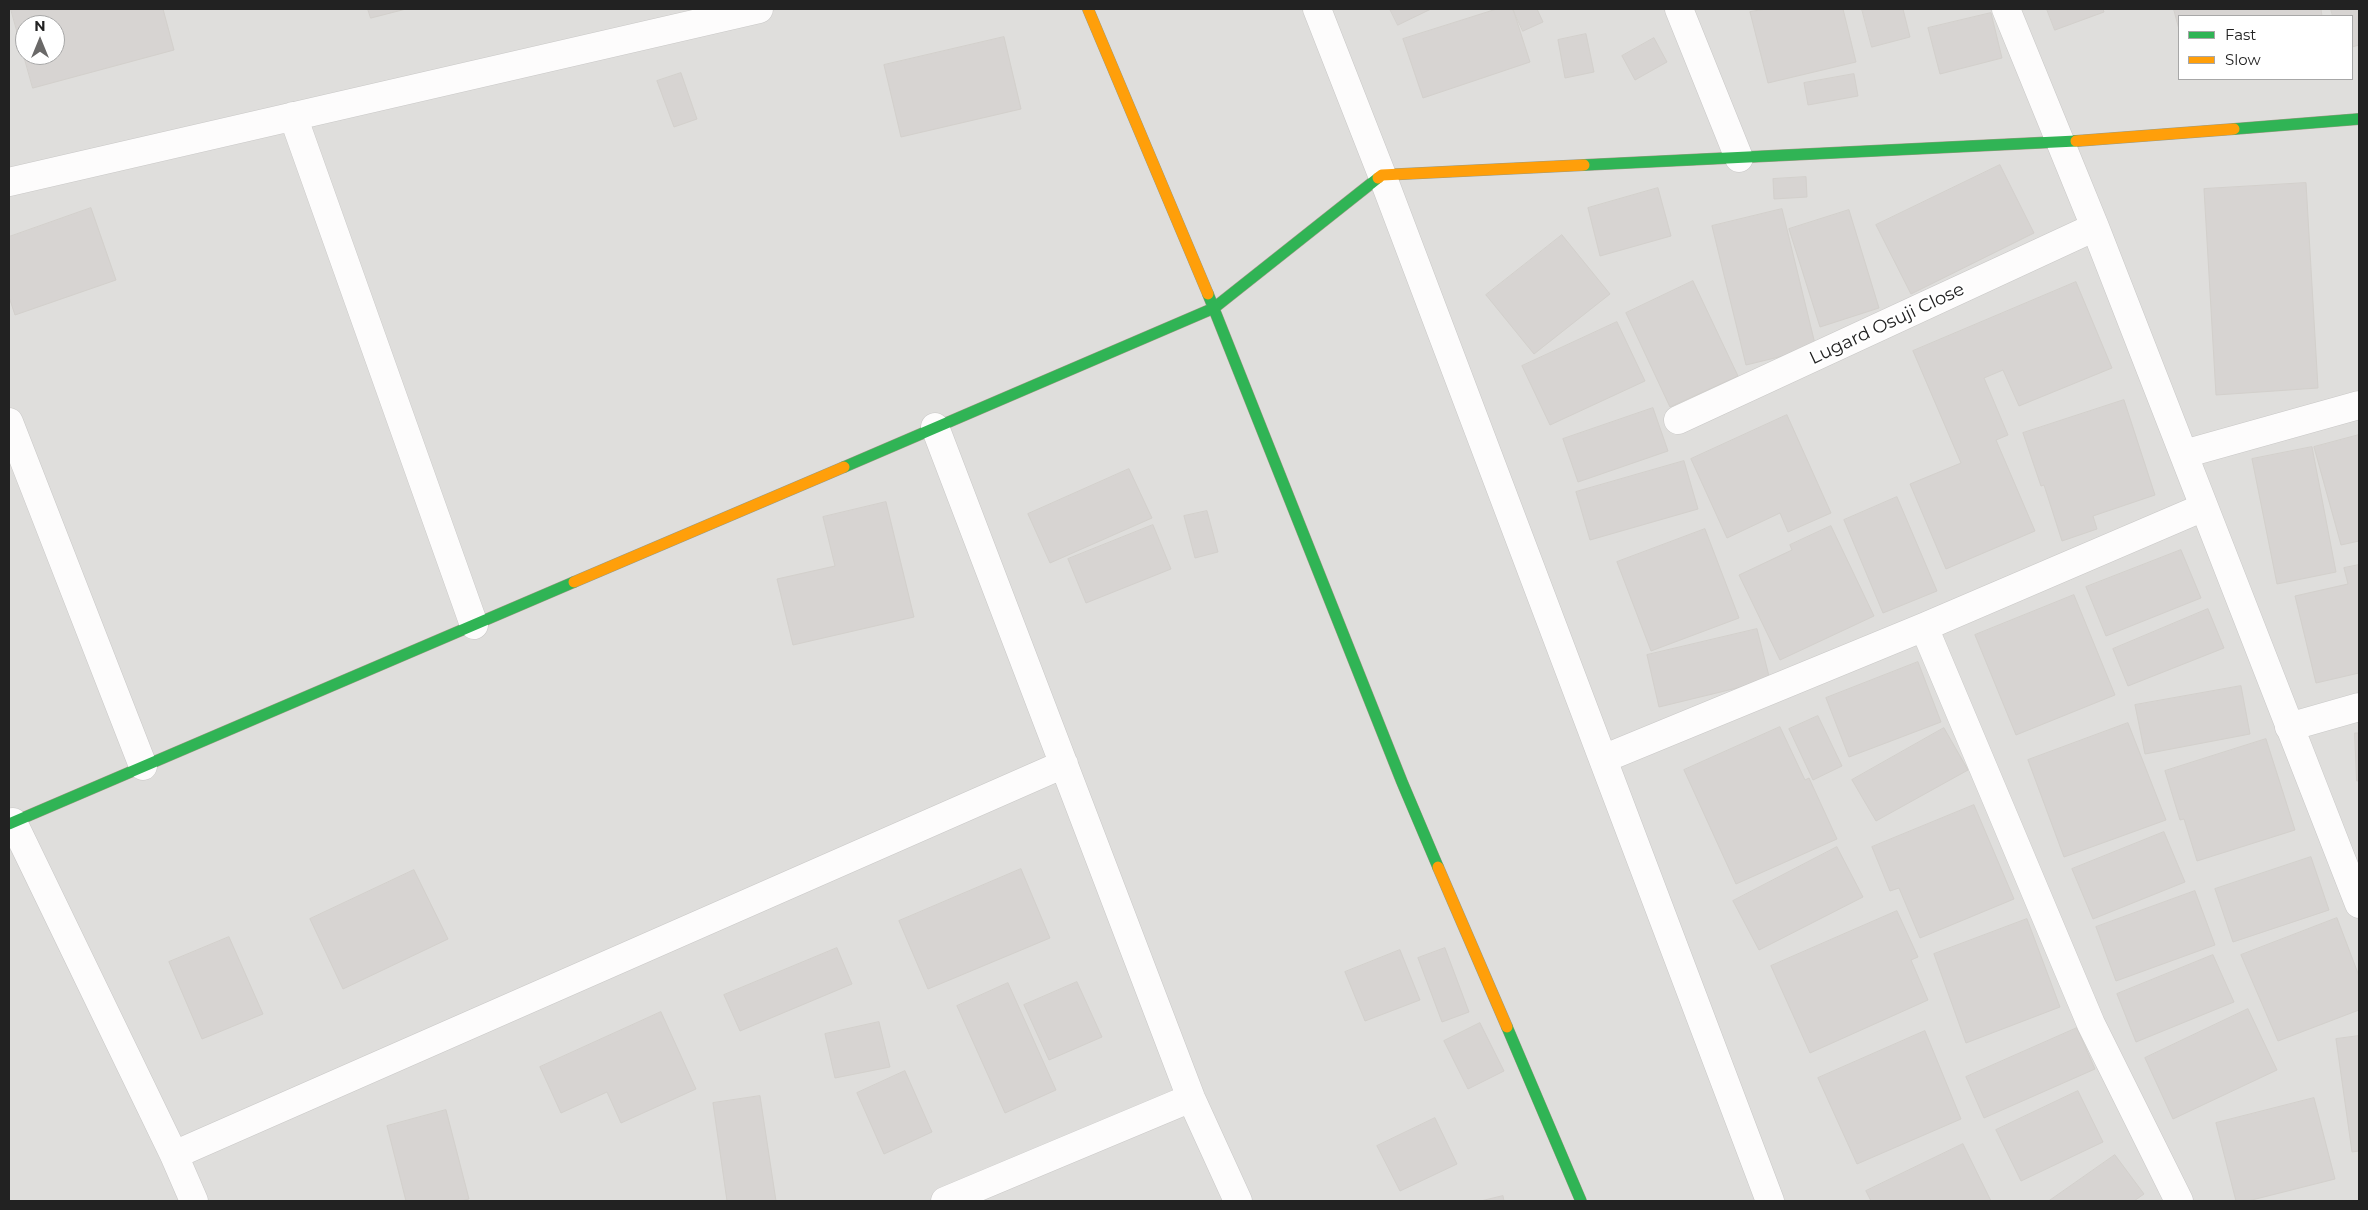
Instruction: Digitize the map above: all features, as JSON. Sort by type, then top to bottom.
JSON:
[{"type":"street","points":[[1088,9],[1214,308],[1402,782],[1581,1201]]},
{"type":"street","points":[[1317,9],[1382,175],[1770,1201]]},
{"type":"street","points":[[1679,9],[1739,158]]},
{"type":"street","points":[[2006,9],[2062,142],[2359,904]]},
{"type":"street","points":[[9,182],[752,10]]},
{"type":"street","points":[[293,116],[474,625]]},
{"type":"street","points":[[194,1201],[174,1155],[11,823],[1214,308],[1382,175],[2062,142],[2359,119]]},
{"type":"street","name":"Lugard Osuji Close","points":[[1678,420],[2095,227]]},
{"type":"street","points":[[2184,454],[2359,406]]},
{"type":"street","points":[[9,422],[143,766]]},
{"type":"street","points":[[935,427],[1191,1098],[1238,1201]]},
{"type":"street","points":[[1603,759],[1924,627],[2204,507]]},
{"type":"street","points":[[1924,627],[2091,1024],[2179,1201]]},
{"type":"street","points":[[2289,727],[2359,707]]},
{"type":"street","points":[[174,1155],[1064,764]]},
{"type":"street","points":[[945,1201],[1191,1098]]},
{"type":"shaded area","points":[[9,9],[2359,9],[2359,1201],[9,1201]]},
{"type":"building","points":[[11,9],[163,9],[174,50],[33,88],[27,65],[65,65],[65,15],[15,15],[15,23]]},
{"type":"building","points":[[368,9],[406,9],[371,18]]},
{"type":"building","points":[[1390,9],[1431,9],[1398,25]]},
{"type":"building","points":[[1497,9],[1513,9],[1530,62],[1423,98],[1403,39]]},
{"type":"building","points":[[1513,9],[1537,9],[1543,22],[1523,31]]},
{"type":"building","points":[[1766,9],[1843,9],[1856,62],[1768,83],[1750,12]]},
{"type":"building","points":[[1862,9],[1903,9],[1910,37],[1872,47]]},
{"type":"building","points":[[2047,9],[2103,9],[2104,12],[2055,30]]},
{"type":"building","points":[[2174,9],[2321,9],[2322,15],[2178,15],[2178,25]]},
{"type":"building","points":[[2331,9],[2359,9],[2359,45],[2353,47],[2353,15],[2333,15]]},
{"type":"building","points":[[1991,13],[2002,58],[1940,74],[1928,28]]},
{"type":"building","points":[[1586,34],[1594,72],[1565,78],[1558,40]]},
{"type":"building","points":[[1004,37],[1021,109],[901,137],[884,65]]},
{"type":"building","points":[[1654,38],[1667,62],[1635,80],[1622,56]]},
{"type":"building","points":[[681,73],[697,119],[674,127],[657,81]]},
{"type":"building","points":[[1854,74],[1858,96],[1808,105],[1804,83]]},
{"type":"building","points":[[2000,165],[2034,233],[1911,294],[1876,225]]},
{"type":"building","points":[[1806,177],[1807,197],[1774,199],[1773,179]]},
{"type":"building","points":[[2306,183],[2318,388],[2216,395],[2204,189]]},
{"type":"building","points":[[1658,188],[1671,236],[1600,256],[1588,208]]},
{"type":"building","points":[[91,208],[116,280],[15,315],[9,297],[9,237]]},
{"type":"building","points":[[1782,209],[1816,348],[1746,365],[1712,226]]},
{"type":"building","points":[[1849,210],[1879,308],[1820,327],[1789,229]]},
{"type":"building","points":[[1562,235],[1610,294],[1534,354],[1486,295]]},
{"type":"building","points":[[1693,281],[1738,376],[1670,407],[1626,313]]},
{"type":"building","points":[[2076,282],[2112,368],[2019,406],[2003,370],[1984,378],[2008,435],[1996,440],[2035,531],[1946,569],[1910,484],[1961,463],[1913,351]]},
{"type":"building","points":[[1617,322],[1645,381],[1550,425],[1522,366]]},
{"type":"building","points":[[2124,400],[2155,495],[2093,516],[2097,529],[2062,541],[2044,485],[2041,486],[2023,433]]},
{"type":"building","points":[[1653,408],[1668,451],[1578,482],[1563,439]]},
{"type":"building","points":[[1787,415],[1831,513],[1788,532],[1780,513],[1727,538],[1691,459]]},
{"type":"building","points":[[2359,435],[2359,541],[2341,545],[2314,447]]},
{"type":"building","points":[[2312,447],[2336,572],[2277,584],[2252,459]]},
{"type":"building","points":[[1684,461],[1698,509],[1590,540],[1576,492]]},
{"type":"building","points":[[1129,469],[1152,518],[1050,563],[1028,514]]},
{"type":"building","points":[[1897,497],[1937,591],[1883,613],[1844,520]]},
{"type":"building","points":[[886,502],[914,617],[793,645],[777,579],[835,566],[823,517]]},
{"type":"building","points":[[1207,511],[1218,552],[1195,558],[1184,516]]},
{"type":"building","points":[[1153,525],[1171,569],[1086,603],[1068,559]]},
{"type":"building","points":[[1831,526],[1874,616],[1780,660],[1739,575],[1792,550],[1790,545]]},
{"type":"building","points":[[1705,529],[1739,618],[1651,651],[1617,562]]},
{"type":"building","points":[[2181,550],[2201,598],[2106,636],[2086,587]]},
{"type":"building","points":[[2359,565],[2359,673],[2316,683],[2295,596],[2348,584],[2344,568]]},
{"type":"building","points":[[2074,595],[2115,695],[2016,735],[1975,635]]},
{"type":"building","points":[[2208,609],[2224,648],[2128,686],[2113,649]]},
{"type":"building","points":[[1757,629],[1770,680],[1659,707],[1647,655]]},
{"type":"building","points":[[1918,662],[1941,722],[1849,757],[1826,698]]},
{"type":"building","points":[[2241,686],[2250,734],[2145,754],[2135,705]]},
{"type":"building","points":[[1818,716],[1842,766],[1813,780],[1789,729]]},
{"type":"building","points":[[2128,723],[2166,820],[2064,857],[2028,760]]},
{"type":"building","points":[[1780,727],[1805,780],[1809,778],[1837,839],[1736,884],[1684,770]]},
{"type":"building","points":[[1944,728],[1968,770],[1876,821],[1852,780]]},
{"type":"building","points":[[2355,733],[2359,733],[2359,781],[2357,781]]},
{"type":"building","points":[[2266,739],[2295,830],[2197,861],[2184,819],[2180,820],[2165,771]]},
{"type":"building","points":[[1974,805],[2014,899],[1920,938],[1899,888],[1890,891],[1872,847]]},
{"type":"building","points":[[2164,832],[2185,882],[2093,919],[2072,869]]},
{"type":"building","points":[[1837,847],[1863,897],[1759,950],[1733,901]]},
{"type":"building","points":[[2311,857],[2329,910],[2233,942],[2215,889]]},
{"type":"building","points":[[1021,869],[1050,938],[928,989],[899,921]]},
{"type":"building","points":[[414,870],[448,939],[343,989],[310,919]]},
{"type":"building","points":[[2195,891],[2215,945],[2116,981],[2096,927]]},
{"type":"building","points":[[1897,911],[1918,957],[1911,960],[1928,1000],[1810,1053],[1771,966]]},
{"type":"building","points":[[2337,918],[2359,976],[2359,1010],[2278,1041],[2241,955]]},
{"type":"building","points":[[2027,919],[2060,1007],[1966,1043],[1934,954]]},
{"type":"building","points":[[229,937],[263,1014],[202,1039],[169,962]]},
{"type":"building","points":[[837,948],[852,984],[740,1031],[724,995]]},
{"type":"building","points":[[1445,948],[1469,1012],[1442,1022],[1418,958]]},
{"type":"building","points":[[1400,950],[1420,1000],[1365,1021],[1345,972]]},
{"type":"building","points":[[2213,955],[2234,1002],[2136,1042],[2117,994]]},
{"type":"building","points":[[1077,982],[1102,1037],[1049,1060],[1024,1005]]},
{"type":"building","points":[[1008,983],[1056,1090],[1005,1113],[957,1006]]},
{"type":"building","points":[[2248,1009],[2277,1070],[2173,1119],[2145,1058]]},
{"type":"building","points":[[661,1012],[696,1089],[621,1123],[607,1092],[561,1113],[540,1067]]},
{"type":"building","points":[[879,1022],[890,1067],[835,1078],[825,1034]]},
{"type":"building","points":[[1480,1023],[1504,1071],[1468,1089],[1444,1041]]},
{"type":"building","points":[[2077,1028],[2095,1069],[1984,1118],[1966,1077]]},
{"type":"building","points":[[1925,1031],[1961,1119],[1857,1164],[1818,1078]]},
{"type":"building","points":[[2359,1036],[2359,1151],[2352,1152],[2336,1039]]},
{"type":"building","points":[[905,1071],[932,1132],[884,1154],[857,1093]]},
{"type":"building","points":[[2078,1091],[2103,1142],[2021,1181],[1996,1130]]},
{"type":"building","points":[[760,1096],[776,1201],[727,1201],[713,1103]]},
{"type":"building","points":[[2314,1098],[2335,1179],[2248,1201],[2236,1201],[2216,1123]]},
{"type":"building","points":[[446,1110],[469,1199],[461,1201],[406,1201],[387,1126]]},
{"type":"building","points":[[1435,1118],[1457,1164],[1400,1191],[1377,1146]]},
{"type":"building","points":[[1963,1144],[1991,1201],[1871,1201],[1866,1191]]},
{"type":"building","points":[[2115,1155],[2144,1194],[2134,1201],[2049,1201]]},
{"type":"building","points":[[1503,1196],[1504,1201],[1481,1201]]},
{"type":"traffic: fast","points":[[2234,129],[2359,119]]},
{"type":"traffic: fast","points":[[1584,165],[2076,141]]},
{"type":"traffic: fast","points":[[844,467],[1214,308],[1378,178]]},
{"type":"traffic: fast","points":[[1208,294],[1402,782],[1438,867]]},
{"type":"traffic: fast","points":[[9,824],[574,582]]},
{"type":"traffic: fast","points":[[1507,1027],[1581,1201]]},
{"type":"traffic: slow","points":[[1088,9],[1208,294]]},
{"type":"traffic: slow","points":[[2076,141],[2234,129]]},
{"type":"traffic: slow","points":[[1378,178],[1382,175],[1584,165]]},
{"type":"traffic: slow","points":[[574,582],[844,467]]},
{"type":"traffic: slow","points":[[1438,867],[1507,1027]]}]
